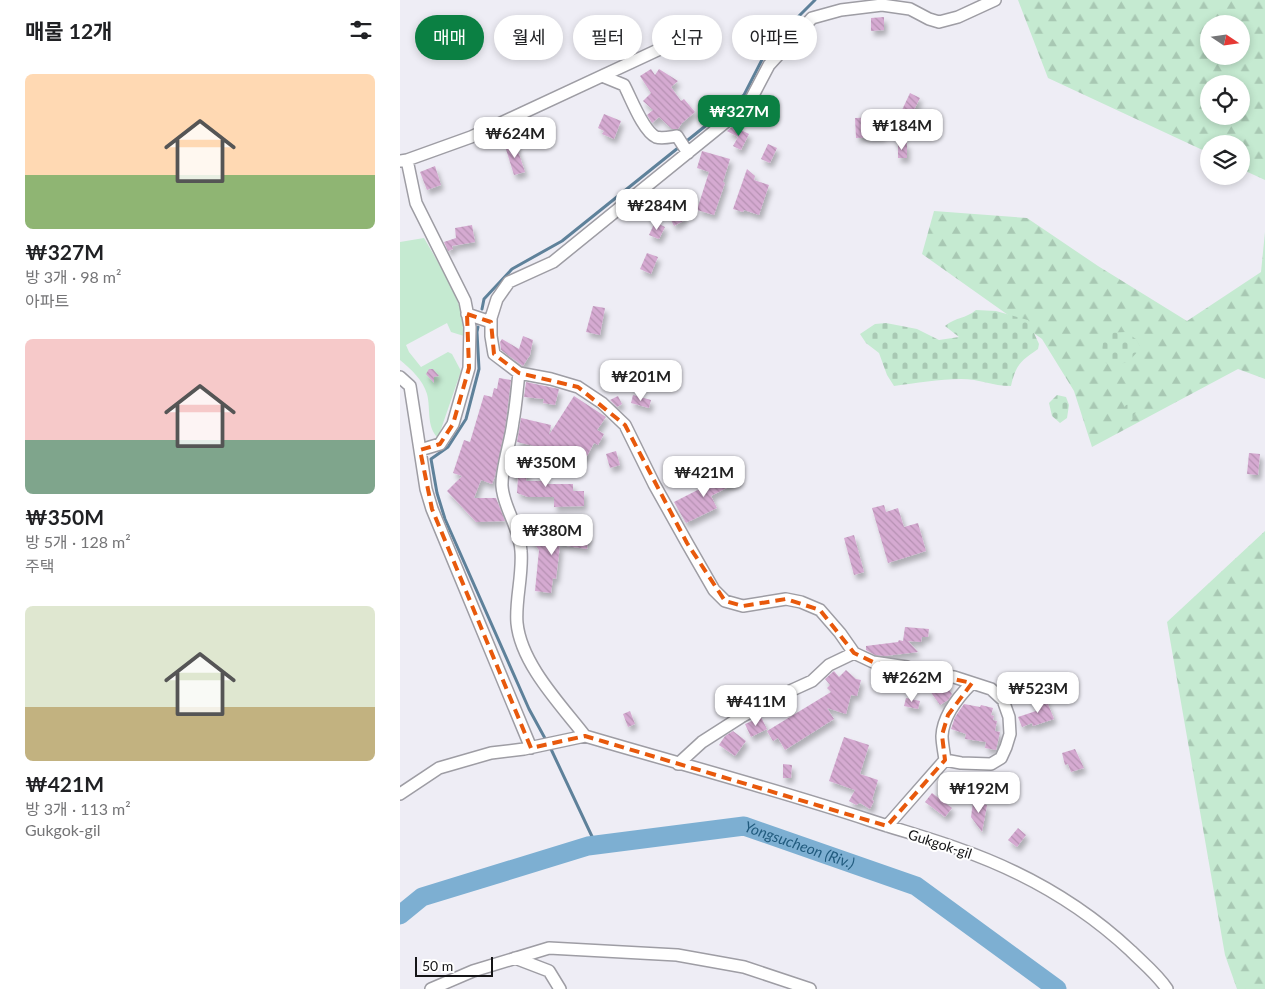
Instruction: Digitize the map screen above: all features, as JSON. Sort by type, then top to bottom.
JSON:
[{"type":"street","points":[[945,760],[962,763],[991,764],[1001,758],[1010,734],[1003,700],[991,689],[954,677],[928,675],[907,667],[872,662],[854,653],[840,632],[820,610],[801,602],[786,599],[743,606],[725,601],[714,590],[687,543],[654,484],[625,425],[602,403],[578,387],[551,379],[519,373],[494,354],[491,322],[497,299],[510,282],[553,262],[687,151],[749,103],[769,65],[812,18],[841,10],[882,5],[910,9],[939,22],[958,17],[995,0]]},
{"type":"street","points":[[420,450],[440,444],[453,424],[469,368],[470,326],[465,301],[416,203],[404,160],[471,137],[652,53]]},
{"type":"street","points":[[602,76],[624,85],[642,121],[651,132],[657,137],[676,136],[687,151]]},
{"type":"street","points":[[468,314],[491,322]]},
{"type":"street","points":[[400,794],[439,768],[491,753],[533,747],[585,736],[530,662],[520,641],[517,622],[522,551],[517,528],[508,508],[502,486],[519,373]]},
{"type":"street","points":[[400,377],[410,386],[426,489],[432,510],[533,747]]},
{"type":"street","points":[[678,764],[702,742],[741,717],[779,696],[812,681],[829,665],[854,653]]},
{"type":"street","points":[[887,826],[945,760],[942,735],[948,715],[960,695],[972,683]]},
{"type":"street","name":"Gukgok-gil","points":[[585,736],[738,780],[959,848],[1005,867],[1085,912],[1122,942],[1160,979],[1167,989]]},
{"type":"street","points":[[431,989],[473,971],[549,948],[677,955],[744,967],[810,989]]},
{"type":"street","points":[[515,958],[549,971],[560,989]]},
{"type":"highlighted area","points":[[467,314],[491,322],[494,354],[519,373],[578,387],[625,425],[687,543],[725,601],[743,606],[786,599],[820,610],[854,653],[873,662],[972,683],[948,715],[942,735],[945,760],[887,826],[585,736],[531,748],[432,509],[420,450],[440,444],[453,424],[469,368]]},
{"type":"green space","points":[[1018,0],[1265,0],[1265,180],[1250,173],[1250,135],[1200,135],[1200,149],[1048,78]]},
{"type":"green space","points":[[934,211],[1027,218],[1098,266],[1187,321],[1261,272],[1265,232],[1265,379],[1238,369],[1092,447],[1074,391],[1042,339],[922,254]]},
{"type":"green space","points":[[424,238],[451,286],[462,314],[464,326],[464,336],[451,332],[447,323],[406,345],[421,367],[448,352],[452,354],[461,371],[438,438],[430,423],[427,394],[423,384],[400,360],[400,242]]},
{"type":"green space","points":[[976,310],[996,311],[1028,320],[1039,344],[1038,349],[1017,368],[1011,386],[961,379],[936,380],[894,386],[887,375],[879,353],[866,343],[860,334],[875,324],[886,323],[917,329],[939,340],[959,337],[945,326]]},
{"type":"green space","points":[[1125,332],[1136,339],[1141,348],[1129,361],[1115,366],[1106,363],[1102,348],[1105,333]]},
{"type":"green space","points":[[1057,395],[1066,397],[1069,405],[1067,418],[1060,423],[1052,416],[1049,403]]},
{"type":"green space","points":[[1133,404],[1136,407],[1136,412],[1132,420],[1123,421],[1119,415],[1126,405]]},
{"type":"green space","points":[[1265,531],[1265,989],[1237,989],[1225,955],[1167,622]]},
{"type":"building","points":[[884,17],[884,30],[871,31],[871,18]]},
{"type":"building","points":[[651,69],[655,75],[659,69],[678,81],[671,87],[681,101],[684,99],[695,112],[678,129],[672,129],[659,117],[652,123],[647,115],[653,110],[643,101],[651,93],[640,76]]},
{"type":"building","points":[[910,93],[920,98],[912,114],[902,110]]},
{"type":"building","points":[[604,114],[621,121],[614,139],[602,134],[604,131],[598,128]]},
{"type":"building","points":[[881,117],[883,137],[856,138],[855,118]]},
{"type":"building","points":[[733,126],[749,134],[741,150],[733,146],[738,137],[727,131]]},
{"type":"building","points":[[515,142],[525,172],[514,175],[505,146]]},
{"type":"building","points":[[898,143],[907,143],[907,158],[898,158]]},
{"type":"building","points":[[768,144],[777,148],[770,163],[761,159]]},
{"type":"building","points":[[702,151],[730,159],[723,182],[725,183],[714,215],[697,210],[709,172],[697,168]]},
{"type":"building","points":[[435,166],[441,185],[427,190],[420,172]]},
{"type":"building","points":[[747,169],[755,176],[754,180],[769,185],[759,215],[733,209]]},
{"type":"building","points":[[681,212],[685,220],[674,226],[670,218]]},
{"type":"building","points":[[655,222],[665,227],[659,239],[649,235]]},
{"type":"building","points":[[472,225],[475,242],[452,246],[453,249],[448,251],[444,242],[456,238],[455,228]]},
{"type":"building","points":[[647,253],[658,257],[651,274],[640,269]]},
{"type":"building","points":[[593,306],[605,308],[600,335],[586,332]]},
{"type":"building","points":[[523,336],[533,340],[530,355],[523,366],[501,350],[500,342],[502,339],[519,349]]},
{"type":"building","points":[[429,369],[433,369],[439,376],[434,377],[434,383],[426,374]]},
{"type":"building","points":[[499,378],[511,380],[505,428],[495,476],[492,484],[481,480],[474,498],[496,498],[505,521],[476,522],[447,491],[462,476],[453,473],[464,440],[470,442],[484,395],[492,397],[494,388],[497,389]]},
{"type":"building","points":[[526,382],[559,389],[555,405],[543,403],[544,399],[524,397]]},
{"type":"building","points":[[633,395],[651,400],[649,408],[631,403]]},
{"type":"building","points":[[574,396],[606,417],[597,430],[604,434],[598,445],[594,443],[586,458],[517,442],[521,418],[551,425],[549,435]]},
{"type":"building","points":[[618,396],[622,404],[617,407],[610,400]]},
{"type":"building","points":[[616,451],[620,465],[610,468],[606,454]]},
{"type":"building","points":[[1249,453],[1260,454],[1258,475],[1247,474]]},
{"type":"building","points":[[513,459],[528,460],[526,481],[548,481],[548,484],[573,484],[573,491],[584,491],[584,506],[554,507],[554,497],[528,497],[517,493],[518,478],[511,477]]},
{"type":"building","points":[[735,471],[740,481],[711,496],[717,508],[686,523],[674,502]]},
{"type":"building","points":[[884,505],[886,512],[898,508],[904,527],[918,523],[926,551],[888,563],[872,508]]},
{"type":"building","points":[[529,523],[542,540],[557,542],[558,533],[589,536],[587,549],[560,545],[556,579],[553,578],[551,593],[535,591],[539,550],[523,528]]},
{"type":"building","points":[[854,535],[864,572],[854,575],[844,538]]},
{"type":"building","points":[[905,627],[929,629],[928,637],[922,637],[921,642],[908,641],[918,652],[885,656],[875,655],[866,650],[866,646],[898,642],[899,640],[903,641]]},
{"type":"building","points":[[846,670],[856,679],[861,680],[857,696],[851,695],[846,714],[827,708],[834,719],[785,750],[778,738],[773,741],[767,731],[831,692],[827,688],[830,685],[825,679],[834,671],[839,677]]},
{"type":"building","points":[[940,683],[945,684],[952,694],[948,700],[940,705],[930,691]]},
{"type":"building","points":[[1044,694],[1054,719],[1033,726],[1032,723],[1022,727],[1018,717],[1039,710],[1035,697]]},
{"type":"building","points":[[906,698],[920,701],[918,709],[904,706]]},
{"type":"building","points":[[964,704],[993,708],[991,715],[994,716],[993,720],[997,721],[995,731],[1000,732],[996,750],[985,748],[986,742],[965,739],[966,734],[951,729],[955,717]]},
{"type":"building","points":[[630,711],[635,724],[628,727],[623,714]]},
{"type":"building","points":[[761,717],[767,729],[751,737],[745,724]]},
{"type":"building","points":[[733,731],[746,741],[735,756],[719,745],[725,736]]},
{"type":"building","points":[[844,737],[869,745],[860,774],[878,780],[872,800],[874,801],[870,809],[860,803],[856,805],[849,801],[855,790],[829,781]]},
{"type":"building","points":[[1075,749],[1084,768],[1071,772],[1068,764],[1065,765],[1062,753]]},
{"type":"building","points":[[783,764],[792,765],[791,778],[783,778]]},
{"type":"building","points":[[958,772],[967,785],[954,795],[947,786],[950,784],[947,780]]},
{"type":"building","points":[[932,793],[952,808],[945,817],[925,802]]},
{"type":"building","points":[[973,802],[987,805],[982,832],[971,817]]},
{"type":"building","points":[[1018,828],[1026,835],[1017,847],[1008,840]]},
{"type":"waterway","points":[[482,309],[484,299],[512,269],[562,241],[744,95],[769,46],[815,0]]},
{"type":"waterway","points":[[478,327],[479,369],[466,419],[448,447],[431,459],[437,493],[445,519],[529,709],[547,742]]},
{"type":"waterway","points":[[550,747],[596,845]]},
{"type":"waterway","name":"Yongsucheon (Riv.)","points":[[400,915],[422,897],[588,846],[744,826],[916,886],[1057,989]]}]
